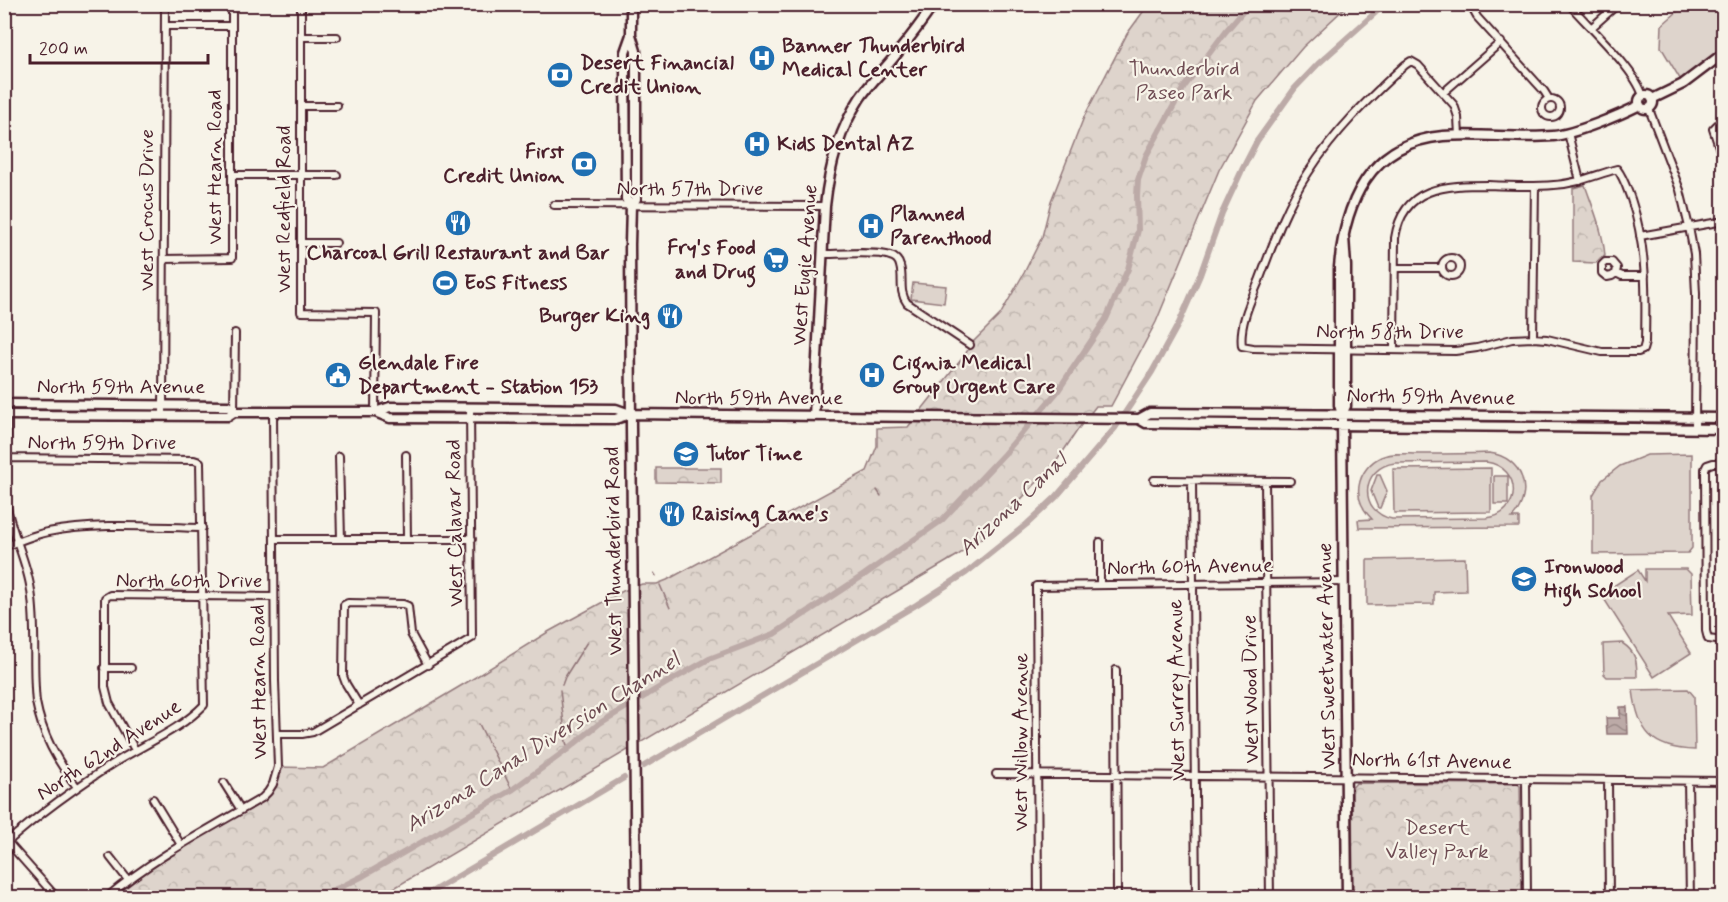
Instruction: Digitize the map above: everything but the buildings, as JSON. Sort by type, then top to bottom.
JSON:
[{"type":"main road","name":"West Thunderbird Road","points":[[631,4],[631,35],[636,51],[636,199],[631,205]]},
{"type":"main road","name":"West Eugie Avenue","points":[[814,416],[825,206],[834,158],[845,127],[864,93],[920,25],[934,4]]},
{"type":"main road","name":"West Thunderbird Road","points":[[631,35],[625,52],[625,69],[626,199],[631,205],[636,897]]},
{"type":"main road","name":"West Sweetwater Avenue","points":[[1347,897],[1342,424],[1342,414],[1346,406],[1339,267],[1341,244],[1350,208],[1357,193],[1374,169],[1395,152],[1420,141],[1442,136],[1543,137],[1568,133],[1683,84],[1724,53]]},
{"type":"main road","points":[[625,69],[631,81],[631,114],[636,133]]},
{"type":"main road","points":[[1645,100],[1642,108],[1649,109]]},
{"type":"main road","name":"North 59th Avenue","points":[[6,404],[228,406],[234,412]]},
{"type":"main road","name":"North 59th Avenue","points":[[6,415],[228,416],[234,412],[375,412],[390,407],[553,408],[616,409],[631,414],[1086,418],[1134,419],[1146,423],[1724,429]]},
{"type":"main road","points":[[526,419],[535,415],[550,414],[553,408]]},
{"type":"main road","name":"North 59th Avenue","points":[[375,412],[390,418],[615,419],[631,414]]},
{"type":"main road","name":"North 59th Avenue","points":[[1134,419],[1150,413],[1724,418]]},
{"type":"main road","points":[[1530,427],[1538,420],[1549,416]]},
{"type":"street","name":"West Crocus Drive","points":[[163,416],[165,4]]},
{"type":"street","name":"West Hearn Road","points":[[164,259],[232,258],[232,4]]},
{"type":"street","name":"West Redfield Road","points":[[302,4],[301,312],[375,313],[375,412]]},
{"type":"street","points":[[1569,4],[1635,79],[1645,100]]},
{"type":"street","points":[[1591,28],[1618,4]]},
{"type":"street","points":[[1474,6],[1477,17],[1549,99]]},
{"type":"street","points":[[165,26],[232,26]]},
{"type":"street","points":[[301,37],[337,37]]},
{"type":"street","points":[[1459,136],[1458,117],[1454,105],[1444,92],[1501,42]]},
{"type":"street","name":"North 58th Drive","points":[[1444,92],[1412,61],[1359,108],[1334,136],[1306,174],[1280,225],[1249,306],[1240,335],[1242,346],[1455,351],[1512,339],[1533,338],[1547,339],[1602,352],[1638,352],[1643,350],[1645,343],[1645,276]]},
{"type":"street","name":"West Redfield Road","points":[[301,105],[337,106]]},
{"type":"street","points":[[1649,109],[1680,190],[1694,254],[1695,428]]},
{"type":"street","points":[[1724,121],[1713,129],[1724,162]]},
{"type":"street","points":[[1568,133],[1580,181]]},
{"type":"street","points":[[1394,350],[1395,238],[1398,225],[1414,200],[1432,189],[1449,186],[1557,185],[1580,181],[1617,169],[1623,178],[1633,207],[1640,236],[1645,276],[1622,276],[1616,273]]},
{"type":"street","points":[[232,175],[337,175]]},
{"type":"street","points":[[1533,338],[1535,186]]},
{"type":"street","name":"North 57th Drive","points":[[554,205],[825,206]]},
{"type":"street","points":[[1640,236],[1724,221]]},
{"type":"street","points":[[301,243],[336,243]]},
{"type":"street","points":[[823,254],[893,256],[900,266],[901,292],[907,303],[970,345]]},
{"type":"street","points":[[1395,268],[1442,268]]},
{"type":"street","points":[[234,412],[235,333]]},
{"type":"street","points":[[6,404],[6,502],[32,597],[34,686],[38,711],[49,745],[76,788]]},
{"type":"street","name":"West Calavar Road","points":[[429,665],[472,638],[470,408]]},
{"type":"street","name":"West Hearn Road","points":[[106,897],[181,845],[262,798],[273,784],[278,767],[273,412]]},
{"type":"street","points":[[406,455],[406,539]]},
{"type":"street","points":[[339,456],[341,539]]},
{"type":"street","name":"North 59th Drive","points":[[5,458],[194,460],[200,462],[202,528]]},
{"type":"street","points":[[1724,463],[1713,463],[1707,465],[1705,469],[1708,639],[1724,641]]},
{"type":"street","points":[[1154,480],[1290,481]]},
{"type":"street","name":"West Surrey Avenue","points":[[1192,481],[1196,897]]},
{"type":"street","name":"West Wood Drive","points":[[1264,481],[1270,897]]},
{"type":"street","points":[[4,548],[47,533],[79,528],[202,528],[202,596]]},
{"type":"street","points":[[274,539],[472,539]]},
{"type":"street","points":[[1100,542],[1100,585]]},
{"type":"street","name":"North 60th Avenue","points":[[1036,586],[1344,582]]},
{"type":"street","name":"West Willow Avenue","points":[[1036,586],[1038,897]]},
{"type":"street","name":"North 60th Drive","points":[[104,668],[105,598],[110,596],[274,597]]},
{"type":"street","name":"North 62nd Avenue","points":[[6,841],[76,788],[179,725],[204,705],[202,596]]},
{"type":"street","points":[[277,734],[313,732],[429,665],[411,634],[408,606],[348,603],[344,605],[343,676],[359,705]]},
{"type":"street","points":[[131,668],[104,668],[109,703],[135,750]]},
{"type":"street","points":[[1116,670],[1117,897]]},
{"type":"street","name":"North 61st Avenue","points":[[996,774],[1724,781]]},
{"type":"street","points":[[1526,778],[1527,897]]},
{"type":"street","points":[[1608,780],[1610,897]]},
{"type":"street","points":[[1688,781],[1690,897]]},
{"type":"street","points":[[224,783],[242,810]]},
{"type":"street","points":[[153,799],[181,845]]},
{"type":"street","points":[[6,841],[57,897]]},
{"type":"street","points":[[110,856],[128,880]]},
{"type":"green space","name":"Thunderbird Paseo Park","points":[[1148,5],[1348,5],[1303,47],[1257,101],[1219,170],[1156,322],[1111,406],[1096,406],[1056,462],[989,533],[958,555],[379,897],[106,898],[128,880],[268,792],[278,767],[323,768],[548,632],[623,591],[642,584],[657,584],[667,580],[867,471],[877,446],[877,428],[908,427],[973,342],[1000,315],[1042,237],[1051,201],[1084,117],[1127,34]]},
{"type":"green space","points":[[1685,5],[1723,5],[1723,53],[1683,84],[1661,47],[1662,25]]},
{"type":"green space","points":[[1585,185],[1604,247],[1605,256],[1596,263],[1573,262],[1573,188]]},
{"type":"green space","points":[[913,283],[946,286],[944,303],[911,299]]},
{"type":"green space","points":[[1489,453],[1510,461],[1522,478],[1523,498],[1512,518],[1519,518],[1519,527],[1359,528],[1358,520],[1372,519],[1360,500],[1360,481],[1367,468],[1377,459],[1395,454]],"holes":[[[1486,462],[1507,472],[1512,481],[1513,491],[1512,500],[1498,515],[1486,518],[1392,519],[1381,515],[1373,508],[1369,499],[1370,481],[1375,472],[1383,466],[1395,463]]]},
{"type":"green space","points":[[1692,454],[1692,548],[1688,553],[1593,554],[1593,495],[1602,480],[1620,466],[1647,455]]},
{"type":"green space","points":[[656,468],[721,468],[721,483],[656,482]]},
{"type":"green space","points":[[1491,468],[1491,512],[1394,513],[1393,469]]},
{"type":"green space","points":[[1377,475],[1380,475],[1387,491],[1380,508],[1371,491]]},
{"type":"green space","points":[[1494,476],[1508,476],[1508,504],[1494,504]]},
{"type":"green space","points":[[1465,558],[1466,591],[1434,592],[1434,604],[1367,605],[1367,560]]},
{"type":"green space","points":[[1645,569],[1686,569],[1691,574],[1692,615],[1668,616],[1691,653],[1654,677],[1601,594],[1638,570],[1645,581]]},
{"type":"green space","points":[[1622,643],[1635,657],[1637,677],[1607,677],[1604,674],[1603,644]]},
{"type":"green space","points":[[1688,689],[1694,696],[1695,750],[1667,746],[1649,735],[1639,717],[1633,690]]},
{"type":"green space","name":"Desert Valley Park","points":[[1356,783],[1517,784],[1520,786],[1522,897],[1353,897],[1352,788]]},
{"type":"water","points":[[1620,707],[1627,707],[1628,734],[1607,734],[1606,718],[1620,718]]},
{"type":"waterway","name":"Arizona Canal Diversion Channel","points":[[311,898],[363,876],[512,790],[600,723],[665,684],[709,659],[774,634],[942,520],[1004,454],[1057,392],[1106,319],[1128,269],[1138,230],[1138,180],[1146,156],[1184,87],[1249,4]]},
{"type":"waterway","name":"Arizona Canal","points":[[644,766],[966,573],[1027,524],[1056,497],[1115,428],[1152,372],[1179,323],[1200,275],[1222,213],[1257,141],[1295,88],[1318,64],[1385,4]]},
{"type":"waterway","points":[[877,490],[881,496]]},
{"type":"waterway","points":[[660,585],[670,608]]},
{"type":"waterway","points":[[562,685],[587,642]]},
{"type":"waterway","points":[[560,690],[568,749]]},
{"type":"waterway","points":[[479,724],[512,790]]},
{"type":"waterway","points":[[421,898],[624,778]]},
{"type":"place","name":"Banner Thunderbird Medical Center","points":[[762,58]]},
{"type":"place","name":"Desert Financial Credit Union","points":[[560,75]]},
{"type":"place","name":"Kids Dental AZ","points":[[757,144]]},
{"type":"place","name":"First Credit Union","points":[[584,164]]},
{"type":"place","name":"Charcoal Grill Restaurant and Bar","points":[[458,223]]},
{"type":"place","name":"Planned Parenthood","points":[[871,226]]},
{"type":"place","name":"Fry's Food and Drug","points":[[776,260]]},
{"type":"place","name":"EoS Fitness","points":[[445,283]]},
{"type":"place","name":"Burger King","points":[[670,316]]},
{"type":"place","name":"Glendale Fire Department - Station 153","points":[[338,375]]},
{"type":"place","name":"Cignia Medical Group Urgent Care","points":[[872,375]]},
{"type":"place","name":"Tutor Time","points":[[686,454]]},
{"type":"place","name":"Raising Cane's","points":[[672,514]]},
{"type":"place","name":"Ironwood High School","points":[[1524,579]]}]
